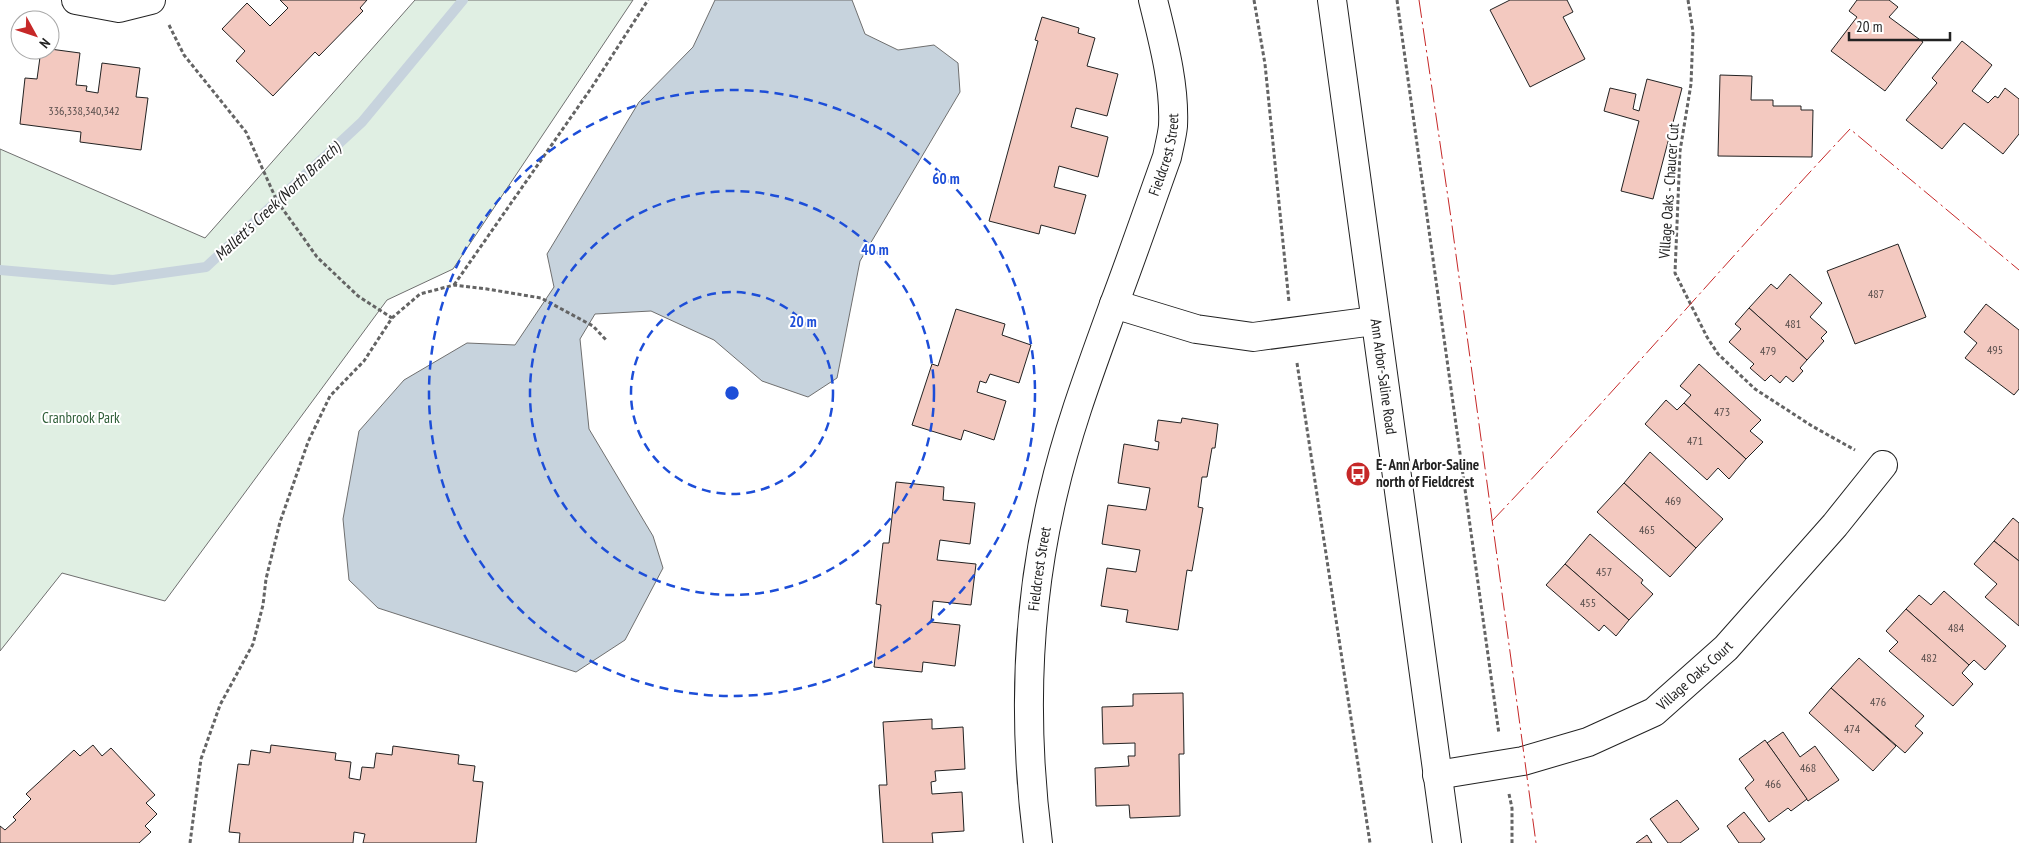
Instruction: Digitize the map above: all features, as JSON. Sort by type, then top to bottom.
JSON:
[{"type":"street","points":[[76,0],[118,8],[158,9]]},
{"type":"street","name":"Fieldcrest Street","points":[[1038,843],[1029,754],[1028,699],[1039,572],[1053,494],[1080,396],[1166,157],[1172,127],[1172,94],[1167,61],[1153,0]]},
{"type":"street","name":"Ann Arbor-Saline Road","points":[[1332,0],[1446,843]]},
{"type":"street","points":[[1114,304],[1196,329],[1253,337],[1374,321]]},
{"type":"street","name":"Village Oaks Court","points":[[1436,775],[1532,758],[1588,742],[1654,712],[1726,648],[1835,525],[1883,465]]},
{"type":"path","points":[[454,285],[592,87],[648,0]]},
{"type":"path","points":[[1254,0],[1265,64],[1288,289]]},
{"type":"path","points":[[1397,0],[1497,724]]},
{"type":"path","name":"Village Oaks - Chaucer Cut","points":[[1688,0],[1693,21],[1691,74],[1680,152],[1675,273],[1707,337],[1718,354],[1755,390],[1812,426],[1883,465]]},
{"type":"path","points":[[158,9],[184,55],[246,132],[277,201],[317,257],[358,296],[392,318]]},
{"type":"path","points":[[190,843],[201,759],[220,705],[254,644],[266,580],[280,522],[308,442],[330,396],[364,361],[392,318],[420,294],[454,285],[487,288],[541,298],[592,326],[607,341]]},
{"type":"path","points":[[1298,367],[1370,843]]},
{"type":"path","points":[[1508,791],[1512,808],[1512,843]]},
{"type":"green space","name":"Cranbrook Park","points":[[415,0],[633,0],[453,269],[387,300],[165,601],[62,573],[0,651],[0,149],[205,238]]},
{"type":"shaded area","points":[[715,0],[852,0],[865,34],[898,50],[934,45],[958,63],[960,92],[860,261],[837,378],[808,397],[762,381],[714,340],[651,311],[595,314],[580,339],[589,429],[653,536],[663,568],[625,640],[576,672],[378,608],[349,580],[343,519],[359,431],[404,380],[467,343],[515,345],[554,287],[547,254],[639,102],[693,47]]},
{"type":"building","points":[[280,0],[367,0],[360,8],[363,11],[319,56],[315,52],[273,96],[236,61],[245,51],[222,29],[247,3],[270,26],[288,8]]},
{"type":"building","points":[[1510,0],[1567,0],[1573,12],[1563,17],[1585,59],[1530,87],[1490,10]]},
{"type":"building","points":[[1857,0],[1889,0],[1898,7],[1889,17],[1923,42],[1885,91],[1831,51],[1857,17],[1849,11]]},
{"type":"building","points":[[1042,17],[1079,28],[1078,33],[1095,38],[1087,66],[1118,74],[1107,116],[1076,108],[1071,127],[1108,137],[1098,177],[1059,166],[1054,187],[1086,195],[1075,234],[1041,225],[1039,234],[989,221],[1038,41],[1035,40]]},
{"type":"building","points":[[1962,41],[1992,65],[1972,91],[1988,103],[1995,96],[1998,98],[2005,88],[2019,99],[2019,134],[2003,154],[1964,123],[1942,149],[1906,120],[1937,83],[1932,78]]},
{"type":"building","points":[[60,50],[80,53],[76,85],[87,86],[86,91],[98,93],[102,63],[140,68],[136,97],[148,98],[141,150],[80,142],[81,132],[20,124],[25,78],[37,79],[40,60],[60,60]]},
{"type":"building","points":[[1720,75],[1752,76],[1751,100],[1773,100],[1773,106],[1801,106],[1801,110],[1813,110],[1812,157],[1718,156]]},
{"type":"building","points":[[1647,79],[1682,88],[1653,199],[1621,191],[1639,121],[1604,111],[1610,88],[1636,94],[1633,109],[1639,111]]},
{"type":"building","points":[[1898,244],[1926,317],[1855,344],[1827,271]]},
{"type":"building","points":[[1790,274],[1822,303],[1810,317],[1827,332],[1821,338],[1824,341],[1807,360],[1749,308],[1771,284],[1777,289]]},
{"type":"building","points":[[1986,304],[2019,330],[2019,389],[2014,395],[1965,358],[1977,343],[1964,332]]},
{"type":"building","points":[[1749,308],[1807,360],[1800,368],[1803,371],[1793,382],[1786,376],[1780,383],[1771,375],[1765,381],[1750,368],[1754,364],[1729,342],[1741,329],[1735,324]]},
{"type":"building","points":[[956,309],[1005,324],[1002,335],[1031,345],[1019,383],[990,374],[986,383],[980,381],[977,392],[1006,401],[994,440],[964,430],[961,440],[912,425],[932,364],[938,366]]},
{"type":"building","points":[[1699,364],[1761,420],[1750,431],[1763,442],[1746,459],[1684,403],[1691,395],[1680,386]]},
{"type":"building","points":[[1666,400],[1677,410],[1684,403],[1746,459],[1729,479],[1718,468],[1707,480],[1645,424]]},
{"type":"building","points":[[1182,418],[1218,424],[1215,448],[1212,448],[1207,477],[1202,477],[1198,507],[1203,508],[1192,571],[1187,570],[1178,630],[1126,622],[1128,610],[1101,606],[1107,568],[1136,572],[1140,550],[1102,544],[1108,505],[1146,510],[1150,488],[1118,483],[1124,444],[1158,450],[1159,442],[1155,441],[1158,420],[1181,423]]},
{"type":"building","points":[[1650,452],[1723,519],[1696,548],[1624,483]]},
{"type":"building","points":[[896,482],[944,487],[943,500],[975,503],[970,544],[940,540],[937,560],[976,564],[971,605],[933,601],[931,622],[960,625],[955,666],[923,662],[922,672],[874,667],[881,605],[876,604],[883,543],[889,543]]},
{"type":"building","points":[[1624,483],[1696,548],[1670,577],[1597,512]]},
{"type":"building","points":[[2013,518],[2019,523],[2019,561],[1994,541]]},
{"type":"building","points":[[1590,534],[1643,580],[1641,583],[1653,594],[1629,620],[1565,564]]},
{"type":"building","points":[[1994,541],[2019,561],[2019,626],[1985,597],[1997,584],[1974,564]]},
{"type":"building","points":[[1565,564],[1629,620],[1616,636],[1604,625],[1599,631],[1546,585]]},
{"type":"building","points":[[1944,591],[2006,646],[1985,670],[1974,660],[1969,665],[1906,609],[1919,595],[1931,605]]},
{"type":"building","points":[[1906,609],[1969,665],[1962,673],[1973,684],[1953,706],[1889,651],[1898,642],[1886,631]]},
{"type":"building","points":[[1859,658],[1924,716],[1915,726],[1923,733],[1905,753],[1831,688]]},
{"type":"building","points":[[1831,688],[1896,746],[1873,771],[1809,713]]},
{"type":"building","points":[[1183,693],[1184,754],[1179,754],[1180,816],[1130,818],[1129,805],[1096,806],[1095,768],[1129,766],[1128,756],[1135,756],[1135,743],[1103,744],[1102,707],[1133,706],[1133,694]]},
{"type":"building","points":[[932,719],[932,729],[963,727],[965,769],[935,771],[936,781],[931,782],[932,794],[962,792],[964,831],[932,833],[933,843],[883,843],[879,785],[887,785],[883,722]]},
{"type":"building","points":[[1783,732],[1800,757],[1815,746],[1839,780],[1808,801],[1767,743]]},
{"type":"building","points":[[1765,740],[1807,799],[1791,811],[1788,808],[1769,822],[1745,788],[1754,780],[1739,759]]},
{"type":"building","points":[[93,745],[102,756],[111,748],[155,795],[146,803],[157,814],[145,826],[151,832],[139,843],[0,843],[0,826],[5,830],[16,820],[13,817],[31,799],[26,794],[74,750],[80,756]]},
{"type":"building","points":[[271,745],[336,753],[335,760],[351,762],[349,778],[360,780],[362,767],[374,768],[376,753],[392,755],[393,746],[459,755],[458,764],[475,766],[473,781],[483,782],[476,843],[363,843],[365,834],[354,832],[353,843],[239,843],[240,833],[229,832],[238,764],[249,765],[251,750],[270,753]]},
{"type":"building","points":[[1677,800],[1699,829],[1680,843],[1668,843],[1650,819]]},
{"type":"building","points":[[1744,812],[1765,839],[1760,843],[1739,843],[1727,826]]},
{"type":"building","points":[[1647,835],[1652,843],[1636,843]]},
{"type":"waterway","name":"Mallett's Creek (North Branch)","points":[[0,270],[113,280],[206,267],[362,122],[463,0]]},
{"type":"power","points":[[1419,0],[1451,218],[1536,843]]},
{"type":"power","points":[[1492,521],[1850,129],[2019,270]]},
{"type":"place","name":"E- Ann Arbor-Saline north of Fieldcrest","points":[[1358,474]]}]
